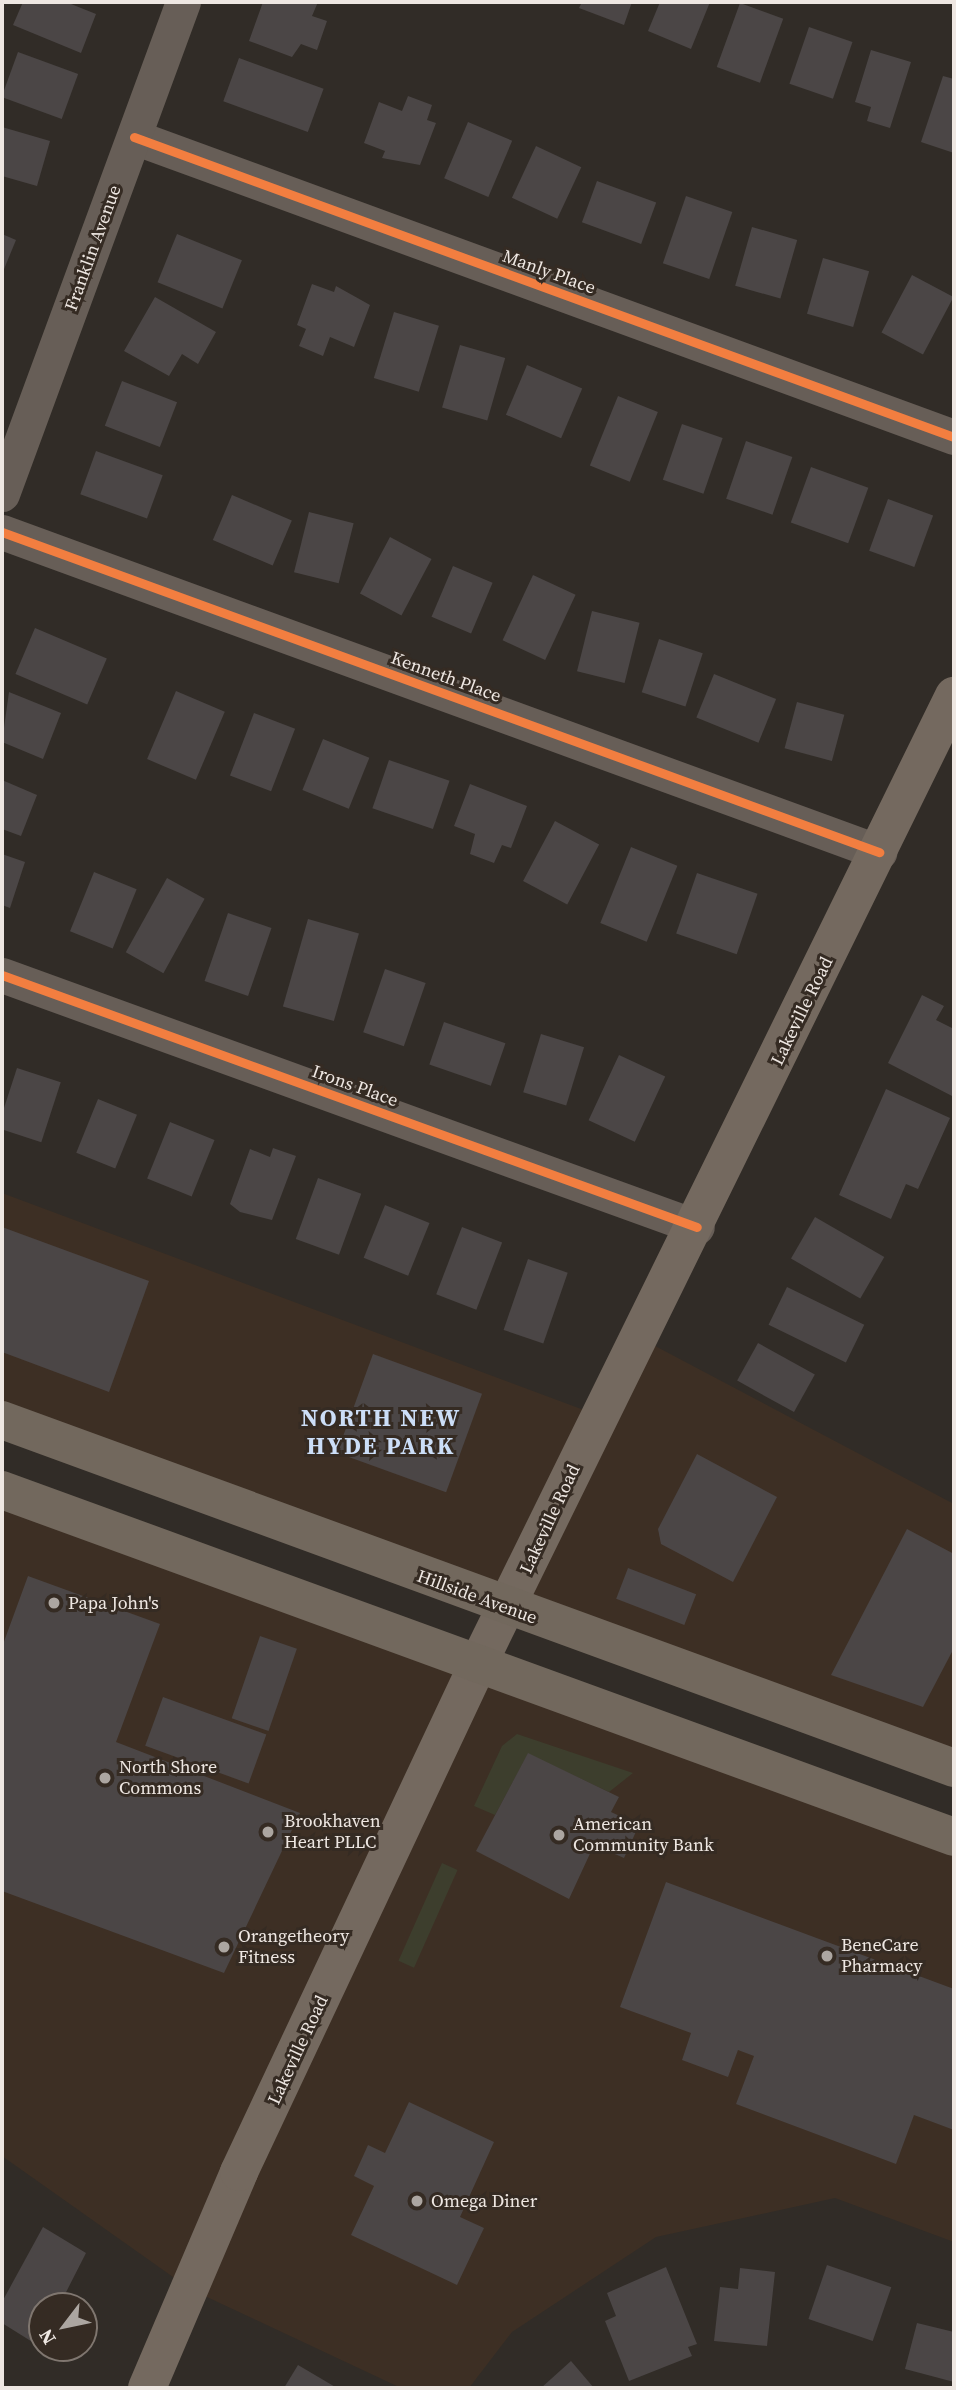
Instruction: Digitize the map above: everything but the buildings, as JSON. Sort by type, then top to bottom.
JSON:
[{"type":"main road","name":"Lakeville Road","points":[[147,2388],[239,2172],[478,1664],[508,1609],[697,1227],[954,696]]},
{"type":"main road","name":"Hillside Avenue","points":[[2,1420],[508,1609],[954,1768]]},
{"type":"main road","points":[[2,1490],[954,1837]]},
{"type":"street","name":"Franklin Avenue","points":[[2,494],[184,2]]},
{"type":"street","name":"Manly Place","points":[[134,137],[954,437]]},
{"type":"street","name":"Kenneth Place","points":[[2,532],[879,852]]},
{"type":"street","name":"Irons Place","points":[[2,975],[697,1227]]},
{"type":"shaded area","points":[[2,1193],[600,1416],[640,1338],[954,1504],[954,1768],[2,1420]]},
{"type":"shaded area","points":[[2,1490],[954,1837],[954,2242],[835,2198],[656,2237],[512,2332],[469,2388],[401,2388],[190,2289],[2,2156]]},
{"type":"green space","points":[[517,1734],[633,1773],[609,1792],[528,1754],[495,1815],[474,1806],[502,1746]]},
{"type":"green space","points":[[442,1863],[458,1870],[414,1968],[398,1961]]},
{"type":"cycle path","points":[[134,137],[954,437]]},
{"type":"cycle path","points":[[2,532],[879,852]]},
{"type":"cycle path","points":[[2,975],[697,1227]]},
{"type":"place","name":"Papa John's","points":[[54,1603]]},
{"type":"place","name":"North Shore Commons","points":[[105,1778]]},
{"type":"place","name":"Brookhaven Heart PLLC","points":[[268,1832]]},
{"type":"place","name":"American Community Bank","points":[[559,1835]]},
{"type":"place","name":"Orangetheory Fitness","points":[[224,1947]]},
{"type":"place","name":"BeneCare Pharmacy","points":[[827,1956]]},
{"type":"place","name":"Omega Diner","points":[[417,2201]]},
{"type":"district","name":"NORTH NEW HYDE PARK","points":[[381,1432]]}]
